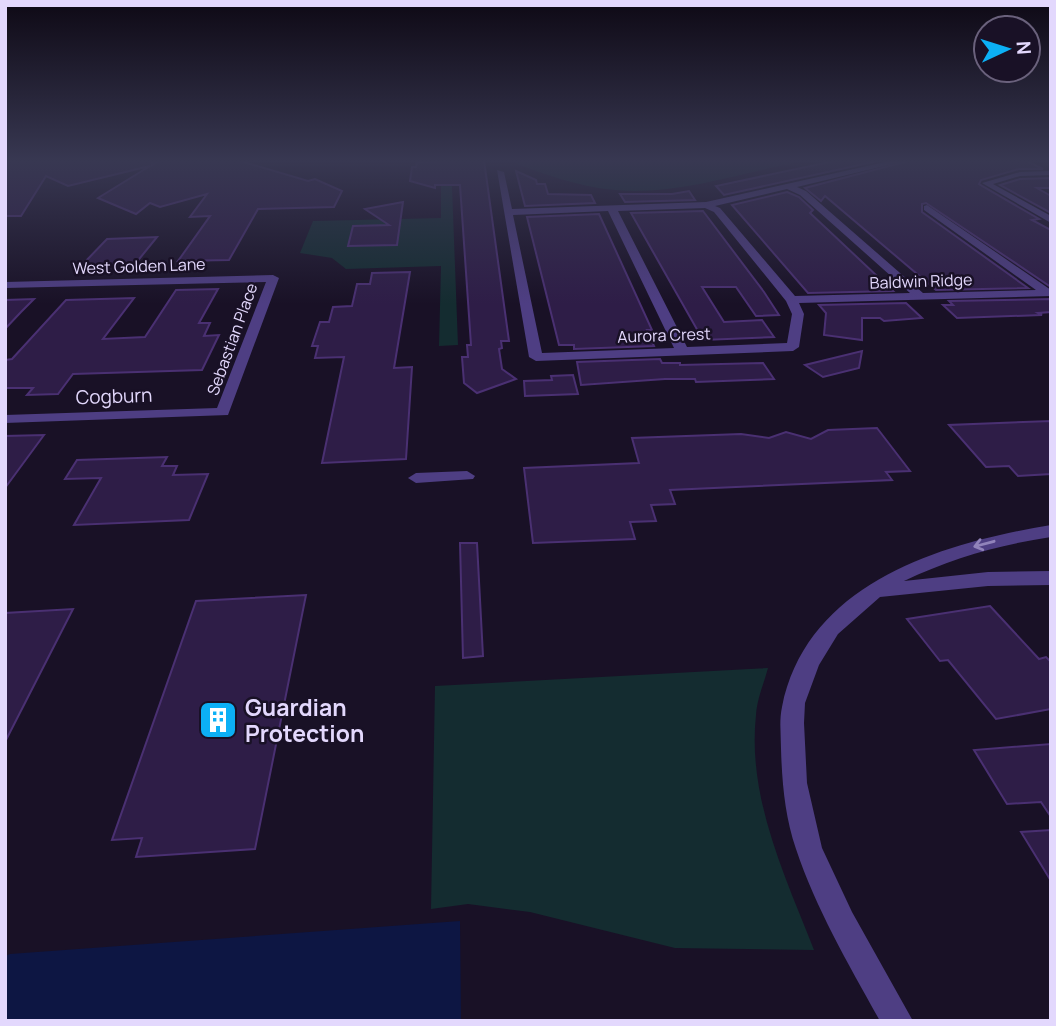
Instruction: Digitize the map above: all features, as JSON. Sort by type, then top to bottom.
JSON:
[{"type":"street","points":[[507,208],[508,212],[638,208]]},
{"type":"street","points":[[714,208],[792,300]]},
{"type":"street","points":[[820,208],[921,297]]},
{"type":"street","points":[[927,208],[1049,293]]},
{"type":"street","points":[[1030,208],[1051,220]]},
{"type":"street","points":[[612,209],[682,352]]},
{"type":"street","name":"Aurora Crest","points":[[508,212],[536,357],[793,347],[798,314],[792,300]]},
{"type":"street","name":"West Golden Lane","points":[[5,285],[273,278]]},
{"type":"street","name":"Sebastian Place","points":[[223,412],[273,278]]},
{"type":"street","name":"Baldwin Ridge","points":[[792,300],[1049,293]]},
{"type":"street","name":"Cogburn","points":[[5,419],[223,412]]},
{"type":"street","points":[[416,478],[467,475]]},
{"type":"street","points":[[897,1021],[838,912],[813,859],[799,810],[793,767],[794,704],[813,651],[845,613],[892,578],[985,543],[1051,531]]},
{"type":"street","points":[[873,591],[988,579],[1051,578]]},
{"type":"green space","points":[[441,208],[453,208],[458,345],[439,346],[441,266],[346,269],[332,258],[300,253],[313,221],[441,218]]},
{"type":"green space","points":[[768,668],[756,715],[757,776],[771,836],[814,950],[675,948],[530,912],[468,904],[431,909],[435,686]]},
{"type":"shaded area","points":[[460,921],[461,1021],[5,1021],[5,956],[10,954]]},
{"type":"building","points":[[5,208],[26,208],[21,216],[5,216]]},
{"type":"building","points":[[121,208],[144,208],[136,214]]},
{"type":"building","points":[[197,208],[301,208],[258,209],[229,260],[178,261],[210,216],[190,217]]},
{"type":"building","points":[[402,208],[397,245],[348,246],[353,226],[389,225],[365,209]]},
{"type":"building","points":[[462,208],[491,208],[509,341],[501,341],[502,348],[499,349],[502,369],[516,379],[477,393],[464,383],[462,357],[468,357],[467,345],[471,345]]},
{"type":"building","points":[[734,208],[811,208],[813,210],[810,213],[893,291],[808,293]]},
{"type":"building","points":[[839,208],[922,208],[922,212],[1028,288],[936,290]]},
{"type":"building","points":[[933,208],[1020,208],[1039,219],[1032,220],[1051,230],[1051,287]]},
{"type":"building","points":[[703,211],[779,315],[756,316],[736,287],[702,287],[724,322],[762,320],[774,337],[703,340],[631,213]]},
{"type":"building","points":[[599,214],[652,330],[647,330],[654,346],[574,349],[574,345],[559,345],[527,217]]},
{"type":"building","points":[[157,237],[136,263],[82,265],[107,239]]},
{"type":"building","points":[[410,272],[394,368],[412,367],[406,459],[322,463],[344,357],[315,358],[318,346],[312,346],[320,322],[329,322],[333,307],[352,306],[357,284],[370,284],[372,273]]},
{"type":"building","points":[[218,289],[199,323],[210,323],[204,336],[219,335],[202,370],[73,374],[58,394],[27,395],[33,388],[5,388],[5,360],[12,359],[66,300],[134,298],[103,339],[145,337],[176,290]]},
{"type":"building","points":[[34,299],[21,312],[5,329],[5,300]]},
{"type":"building","points":[[1051,299],[1051,312],[1038,313],[1042,315],[957,318],[943,305],[953,305],[949,301]]},
{"type":"building","points":[[906,303],[922,318],[884,321],[880,318],[862,318],[862,340],[824,335],[826,313],[819,305]]},
{"type":"building","points":[[862,351],[859,368],[823,377],[805,365]]},
{"type":"building","points":[[660,359],[662,363],[680,365],[763,363],[774,379],[696,382],[695,379],[665,379],[581,385],[577,362]]},
{"type":"building","points":[[573,375],[578,394],[525,396],[524,381],[552,380],[551,376]]},
{"type":"building","points":[[1051,421],[1051,474],[1018,476],[1009,466],[986,467],[949,425]]},
{"type":"building","points":[[877,428],[910,471],[886,472],[892,480],[670,490],[675,504],[651,505],[656,521],[630,522],[635,539],[533,543],[524,468],[639,463],[632,438],[741,434],[769,438],[786,432],[811,439],[828,430]]},
{"type":"building","points":[[44,435],[5,488],[5,436]]},
{"type":"building","points":[[167,457],[162,466],[177,466],[173,475],[208,474],[189,520],[74,525],[101,478],[65,479],[77,460]]},
{"type":"building","points":[[460,543],[477,543],[483,656],[463,658]]},
{"type":"building","name":"Guardian Protection","points":[[306,595],[255,849],[136,857],[142,838],[112,840],[196,601]]},
{"type":"building","points":[[990,606],[1039,659],[1046,657],[1051,662],[1051,709],[996,719],[948,660],[940,661],[907,619]]},
{"type":"building","points":[[73,609],[5,742],[5,613]]},
{"type":"building","points":[[1051,744],[1051,817],[1041,802],[1007,804],[974,750]]},
{"type":"building","points":[[1051,830],[1051,881],[1021,832]]},
{"type":"place","name":"Guardian Protection","points":[[218,720]]}]
